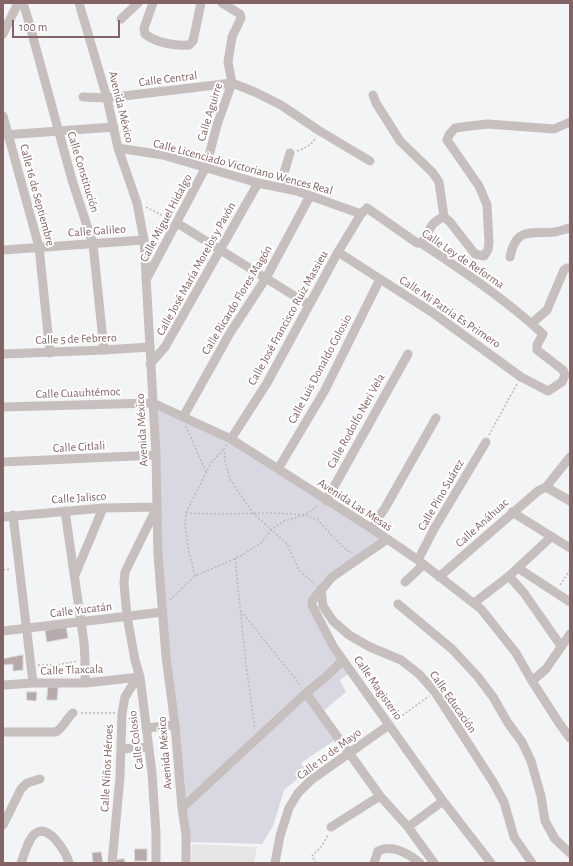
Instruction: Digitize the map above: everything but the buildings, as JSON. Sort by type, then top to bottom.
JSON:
[{"type":"street","points":[[3,34],[18,3]]},
{"type":"street","name":"Calle Constitución","points":[[22,3],[28,19],[72,180],[93,244],[104,350]]},
{"type":"street","name":"Avenida México","points":[[79,3],[107,98],[118,148],[137,203],[144,240],[156,455],[158,555],[166,657],[175,724],[182,808],[186,835],[186,863]]},
{"type":"street","points":[[120,19],[138,3]]},
{"type":"street","points":[[153,3],[144,28],[145,34],[150,38],[179,46],[189,45],[193,41],[201,3]]},
{"type":"street","name":"Calle Aguirre","points":[[206,167],[217,125],[232,83],[228,62],[232,37],[241,18],[240,14],[222,3]]},
{"type":"street","points":[[232,83],[268,98],[370,161]]},
{"type":"street","name":"Calle Central","points":[[83,97],[107,98],[232,83]]},
{"type":"street","points":[[373,95],[376,103],[400,141],[433,173],[439,182],[444,217],[450,222],[475,254],[484,256],[488,250],[489,242],[487,205],[479,186],[447,140],[449,135],[455,128],[488,124],[554,128],[570,122]]},
{"type":"street","name":"Calle 16 de Septiembre","points":[[3,116],[6,135],[39,247],[50,353]]},
{"type":"street","points":[[6,135],[114,127]]},
{"type":"street","name":"Calle Licenciado Victoriano Wences Real","points":[[118,148],[163,155],[258,183],[297,191],[364,211]]},
{"type":"street","points":[[290,153],[284,178],[297,191]]},
{"type":"street","name":"Calle Miguel Hidalgo","points":[[146,280],[206,167]]},
{"type":"street","name":"Calle José María Morelos y Pavón","points":[[150,364],[165,347],[258,183]]},
{"type":"street","name":"Calle Ricardo Flores Magón","points":[[183,417],[230,333],[266,278],[310,196]]},
{"type":"street","name":"Calle Ley de Reforma","points":[[364,211],[417,243],[421,243],[479,282],[532,323],[543,334],[537,345],[537,350],[563,370],[565,375],[562,382],[548,392]]},
{"type":"street","name":"Calle José Francisco Ruiz Massieu","points":[[231,439],[267,383],[338,252],[364,211]]},
{"type":"street","points":[[421,243],[423,242],[428,231],[438,219],[444,217]]},
{"type":"street","points":[[177,223],[309,305]]},
{"type":"street","points":[[510,257],[515,241],[520,236],[527,234],[557,232],[570,228]]},
{"type":"street","name":"Calle Galileo","points":[[3,250],[144,240]]},
{"type":"street","name":"Calle Mi Patria Es Primero","points":[[338,252],[433,313],[521,377],[548,392]]},
{"type":"street","points":[[532,323],[547,310],[564,270],[570,268]]},
{"type":"street","name":"Calle Luis Donaldo Colosio","points":[[278,469],[325,390],[380,279]]},
{"type":"street","name":"Calle 5 de Febrero","points":[[3,354],[50,353],[150,347]]},
{"type":"street","name":"Calle Rodolfo Neri Vela","points":[[326,500],[408,354]]},
{"type":"street","points":[[153,403],[183,417]]},
{"type":"street","name":"Calle Cuauhtémoc","points":[[3,407],[153,403]]},
{"type":"street","name":"Avenida Las Mesas","points":[[183,417],[231,439],[371,528],[474,603],[481,609],[516,653],[532,681],[570,738]]},
{"type":"street","points":[[371,528],[385,508],[436,418]]},
{"type":"street","name":"Calle Pino Suárez","points":[[405,582],[421,563],[434,529],[486,442]]},
{"type":"street","name":"Calle Citlali","points":[[3,462],[156,455]]},
{"type":"street","name":"Calle Anáhuac","points":[[439,577],[512,512],[544,488],[570,457]]},
{"type":"street","points":[[544,488],[570,501]]},
{"type":"street","name":"Calle Jalisco","points":[[3,517],[103,508],[157,507]]},
{"type":"street","name":"Calle Colosio","points":[[156,863],[156,832],[152,773],[139,678],[127,616],[124,583],[125,572],[157,507]]},
{"type":"street","points":[[74,576],[103,508]]},
{"type":"street","points":[[65,511],[81,622],[85,660],[85,684]]},
{"type":"street","points":[[512,512],[570,548]]},
{"type":"street","points":[[13,515],[32,683]]},
{"type":"street","points":[[474,603],[509,576],[551,537]]},
{"type":"street","name":"Calle Magisterio","points":[[386,540],[332,577],[312,601],[312,605],[343,660],[443,801],[491,863]]},
{"type":"street","points":[[518,568],[570,602]]},
{"type":"street","points":[[509,576],[524,593],[561,646]]},
{"type":"street","name":"Calle Educación","points":[[321,589],[323,606],[333,621],[360,641],[401,660],[419,674],[435,692],[493,782],[504,802],[514,838],[532,863]]},
{"type":"street","points":[[398,604],[452,650],[478,677],[493,697],[508,723],[522,742],[531,761],[538,784],[545,821],[555,839],[570,853]]},
{"type":"street","name":"Calle Yucatán","points":[[3,631],[163,612]]},
{"type":"street","points":[[532,681],[546,669],[570,634]]},
{"type":"street","points":[[182,808],[306,692],[328,675],[343,660]]},
{"type":"street","name":"Calle Tlaxcala","points":[[4,685],[32,683],[85,684],[139,678]]},
{"type":"street","name":"Calle Niños Héroes","points":[[112,863],[118,805],[122,713],[125,697],[139,678]]},
{"type":"street","points":[[306,692],[380,796],[408,827],[434,863]]},
{"type":"street","points":[[3,732],[56,732],[62,728],[73,713]]},
{"type":"street","points":[[146,728],[175,724]]},
{"type":"street","name":"Calle 10 de Mayo","points":[[275,863],[280,836],[289,808],[298,793],[311,780],[389,725]]},
{"type":"street","points":[[121,750],[148,747]]},
{"type":"street","points":[[3,825],[21,789],[26,783],[40,779]]},
{"type":"street","points":[[331,827],[380,796]]},
{"type":"street","points":[[408,827],[443,801]]},
{"type":"street","points":[[21,863],[32,836],[37,832],[42,831],[51,834],[62,847],[69,863]]},
{"type":"street","points":[[374,863],[378,851],[383,849],[393,849],[412,856],[420,863]]},
{"type":"path","points":[[290,153],[306,148],[312,143],[318,130]]},
{"type":"path","points":[[137,203],[177,223]]},
{"type":"path","points":[[486,442],[521,377]]},
{"type":"path","points":[[183,417],[206,472]]},
{"type":"path","points":[[195,576],[185,524],[186,512],[211,463],[231,439]]},
{"type":"path","points":[[224,449],[225,461],[230,479],[253,513],[287,544],[299,570],[321,589]]},
{"type":"path","points":[[163,612],[170,599],[195,576],[239,557],[261,543],[272,529],[284,521],[305,515],[326,500]]},
{"type":"path","points":[[186,512],[305,515],[318,520],[348,552],[361,557]]},
{"type":"path","points":[[234,558],[246,664],[257,738]]},
{"type":"path","points":[[555,592],[570,570]]},
{"type":"path","points":[[241,611],[306,692]]},
{"type":"path","points":[[31,665],[56,665],[85,660]]},
{"type":"path","points":[[389,725],[435,692]]},
{"type":"path","points":[[73,713],[122,713]]},
{"type":"path","points":[[316,863],[312,856],[322,846],[331,827]]},
{"type":"shaded area","points":[[153,403],[231,439],[386,540],[361,557],[312,601],[352,671],[340,680],[346,692],[321,713],[338,738],[301,763],[306,772],[284,790],[273,826],[262,844],[187,842],[166,657]]},
{"type":"shaded area","points":[[192,844],[257,847],[254,863],[191,863]]}]
